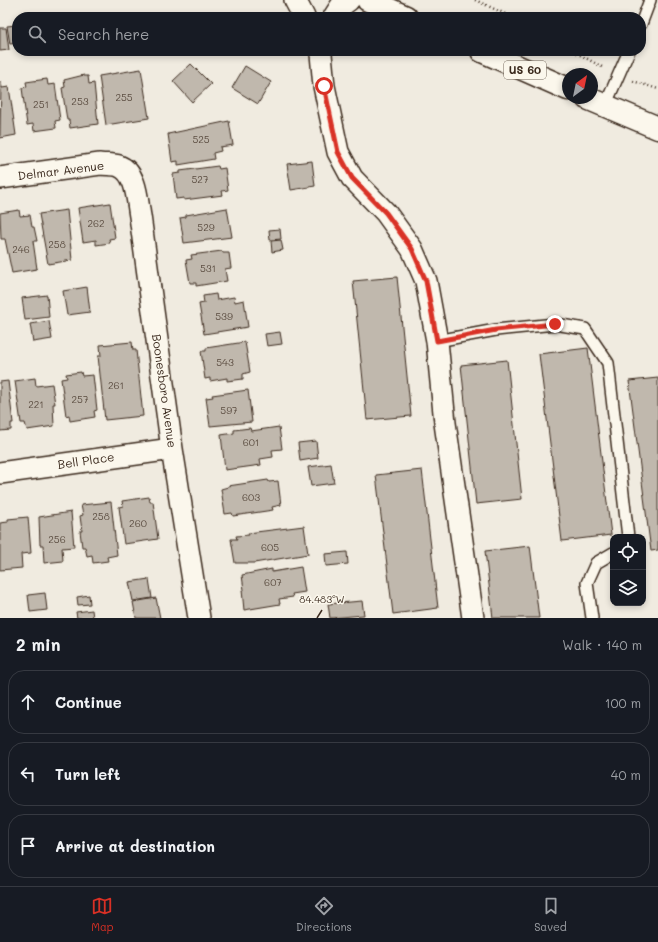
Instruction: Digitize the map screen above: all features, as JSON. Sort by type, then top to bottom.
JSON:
[{"type":"main road","points":[[368,0],[395,12]]},
{"type":"main road","name":"US 60","points":[[493,56],[562,86]]},
{"type":"main road","points":[[598,103],[658,128]]},
{"type":"street","points":[[295,0],[301,12]]},
{"type":"street","points":[[337,12],[341,6],[349,0]]},
{"type":"street","points":[[321,56],[324,86],[338,152],[352,178],[386,213],[412,249],[426,281],[437,341],[445,423],[473,618]]},
{"type":"street","name":"Delmar Avenue","points":[[0,178],[100,164],[122,168]]},
{"type":"street","name":"Boonesboro Avenue","points":[[122,168],[131,178],[140,216],[172,449],[199,618]]},
{"type":"street","name":"Bell Place","points":[[0,473],[172,449]]},
{"type":"lane","points":[[646,12],[650,0]]},
{"type":"lane","points":[[598,99],[626,56]]},
{"type":"lane","points":[[437,341],[496,330],[555,324],[585,329],[608,363],[628,534]]},
{"type":"lane","points":[[592,618],[587,583],[596,563],[610,555]]},
{"type":"path","points":[[475,0],[501,12]]},
{"type":"path","points":[[582,56],[605,68]]},
{"type":"path","points":[[630,80],[658,90]]},
{"type":"building","points":[[7,26],[12,26],[12,44],[10,44]]},
{"type":"building","points":[[0,28],[6,28],[9,50],[0,51]]},
{"type":"building","points":[[191,64],[211,84],[192,102],[173,81]]},
{"type":"building","points":[[245,66],[271,82],[258,104],[232,88]]},
{"type":"building","points":[[141,69],[149,118],[106,125],[99,76]]},
{"type":"building","points":[[84,75],[88,76],[89,84],[94,83],[98,124],[70,128],[69,120],[67,120],[62,88],[65,87],[64,80]]},
{"type":"building","points":[[47,79],[48,85],[55,84],[60,120],[55,121],[56,128],[34,131],[33,124],[27,125],[22,88],[27,87],[26,82]]},
{"type":"building","points":[[1,81],[2,88],[9,87],[16,135],[0,138]]},
{"type":"building","points":[[229,121],[233,145],[220,147],[221,151],[213,153],[214,159],[178,165],[178,161],[172,162],[168,134]]},
{"type":"building","points":[[312,161],[315,186],[291,190],[287,164]]},
{"type":"building","points":[[218,166],[219,169],[225,168],[228,190],[222,191],[223,195],[184,200],[184,198],[176,199],[173,174],[180,173],[180,171]]},
{"type":"building","points":[[110,203],[115,238],[109,239],[110,243],[96,245],[96,240],[83,242],[78,208]]},
{"type":"building","points":[[227,208],[232,237],[184,243],[180,218],[186,217],[186,215]]},
{"type":"building","points":[[19,210],[20,216],[30,215],[32,227],[34,227],[37,241],[33,241],[37,269],[12,273],[5,239],[1,239],[0,213]]},
{"type":"building","points":[[67,210],[72,260],[48,264],[39,214]]},
{"type":"building","points":[[280,229],[281,239],[270,240],[269,230]]},
{"type":"building","points":[[281,240],[283,250],[272,252],[271,241]]},
{"type":"building","points":[[222,251],[223,253],[229,253],[231,268],[225,269],[227,281],[196,286],[196,283],[190,283],[186,260],[192,259],[191,255]]},
{"type":"building","points":[[397,277],[411,416],[367,420],[353,281]]},
{"type":"building","points":[[87,287],[90,312],[67,315],[63,291]]},
{"type":"building","points":[[216,294],[217,300],[234,297],[235,302],[244,300],[248,327],[204,334],[199,304],[204,303],[203,296]]},
{"type":"building","points":[[47,295],[49,317],[25,320],[22,298]]},
{"type":"building","points":[[49,321],[52,339],[33,342],[30,324]]},
{"type":"building","points":[[280,332],[282,344],[267,346],[265,334]]},
{"type":"building","points":[[132,342],[133,350],[136,350],[143,416],[105,420],[98,356],[101,356],[100,345]]},
{"type":"building","points":[[245,342],[250,372],[243,374],[243,379],[227,381],[227,378],[210,381],[210,378],[205,379],[201,351],[206,351],[206,348]]},
{"type":"building","points":[[588,348],[610,535],[562,541],[539,354]]},
{"type":"building","points":[[507,360],[522,499],[476,504],[461,365]]},
{"type":"building","points":[[81,372],[82,376],[93,375],[97,410],[94,411],[95,417],[70,421],[69,415],[66,416],[61,379],[67,378],[66,374]]},
{"type":"building","points":[[35,378],[36,386],[52,384],[55,404],[53,404],[54,426],[27,430],[25,423],[21,423],[15,381]]},
{"type":"building","points":[[658,378],[658,550],[651,551],[629,381]]},
{"type":"building","points":[[8,381],[13,423],[11,423],[11,430],[0,431],[0,382]]},
{"type":"building","points":[[248,390],[252,422],[210,426],[206,398],[213,397],[212,395]]},
{"type":"building","points":[[279,427],[282,449],[272,450],[273,457],[260,459],[261,465],[225,470],[221,435],[234,433],[234,430],[250,428],[251,431]]},
{"type":"building","points":[[316,441],[318,458],[300,461],[298,443]]},
{"type":"building","points":[[331,464],[334,483],[311,486],[308,467]]},
{"type":"building","points":[[422,470],[438,608],[393,614],[376,475]]},
{"type":"building","points":[[268,480],[269,482],[278,481],[281,505],[272,507],[273,510],[233,516],[232,513],[225,514],[221,489],[228,486]]},
{"type":"building","points":[[149,497],[150,502],[153,502],[158,539],[124,544],[119,507],[123,506],[122,501]]},
{"type":"building","points":[[111,502],[117,555],[107,557],[108,561],[93,563],[92,555],[87,556],[85,547],[82,547],[80,516],[83,515],[81,505]]},
{"type":"building","points":[[71,512],[74,547],[62,548],[63,561],[44,563],[43,545],[40,545],[39,517]]},
{"type":"building","points":[[28,517],[31,553],[21,554],[22,568],[0,570],[0,523],[8,522],[8,519]]},
{"type":"building","points":[[304,526],[308,554],[254,563],[235,563],[231,539],[237,539],[236,536],[249,535],[248,533]]},
{"type":"building","points":[[530,546],[539,618],[493,618],[485,551]]},
{"type":"building","points":[[347,552],[348,564],[326,566],[325,554]]},
{"type":"building","points":[[301,567],[305,592],[292,594],[293,597],[279,599],[280,604],[244,610],[242,575],[272,569],[272,572]]},
{"type":"building","points":[[149,579],[152,598],[133,601],[129,582]]},
{"type":"building","points":[[45,593],[47,610],[30,612],[28,595]]},
{"type":"building","points":[[89,595],[90,604],[78,605],[77,597]]},
{"type":"building","points":[[156,598],[160,618],[136,618],[133,602]]},
{"type":"building","points":[[362,601],[364,615],[330,618],[328,604]]},
{"type":"building","points":[[92,610],[93,618],[77,618],[76,612]]},
{"type":"route","points":[[324,86],[338,152],[352,178],[386,213],[412,249],[426,281],[437,341],[496,330],[555,324]]}]
